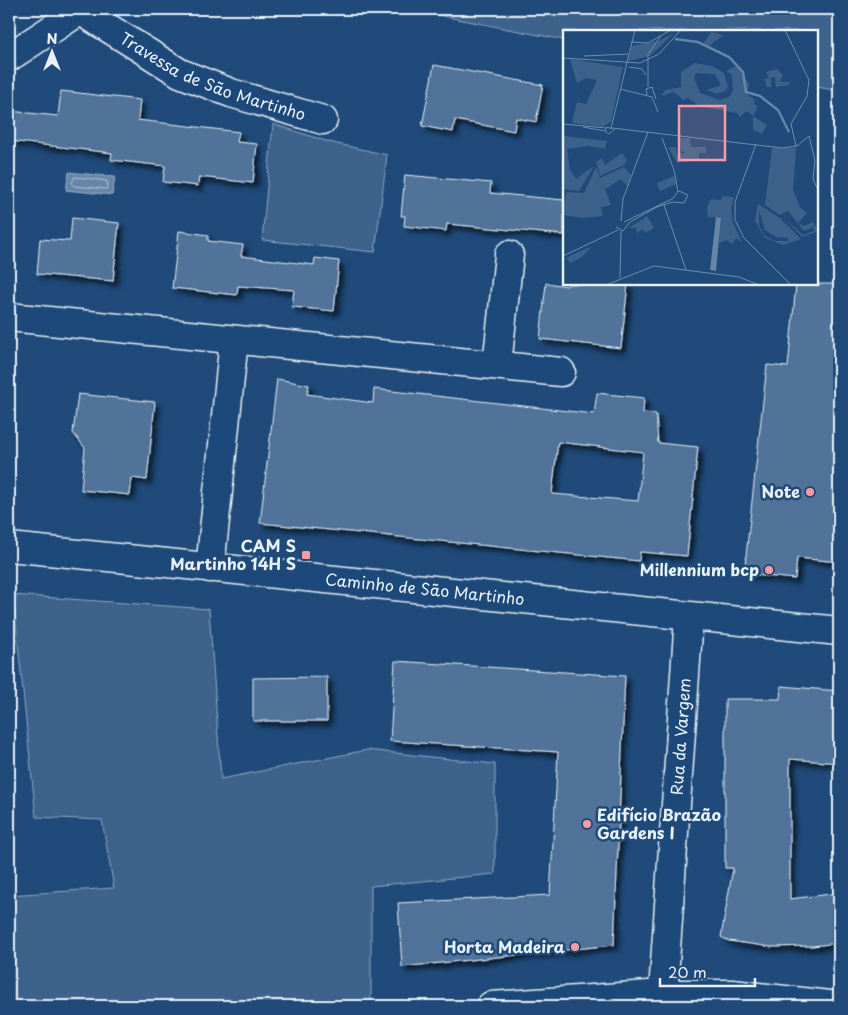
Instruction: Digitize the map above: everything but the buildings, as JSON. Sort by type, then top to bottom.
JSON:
[{"type":"street","name":"Travessa de São Martinho","points":[[9,57],[79,10],[180,73],[231,93],[323,120]]},
{"type":"street","points":[[498,365],[509,255]]},
{"type":"street","points":[[9,317],[562,372]]},
{"type":"street","points":[[210,568],[234,340]]},
{"type":"street","name":"Caminho de São Martinho","points":[[9,547],[839,631]]},
{"type":"street","name":"Rua da Vargem","points":[[662,1000],[689,617]]},
{"type":"street","points":[[491,1006],[662,1000],[733,994],[838,1006]]},
{"type":"shaded area","points":[[407,9],[839,9],[839,91],[818,87],[818,30],[563,30],[563,40]]},
{"type":"shaded area","points":[[273,124],[329,142],[387,155],[375,252],[262,240]]},
{"type":"shaded area","points":[[13,595],[209,609],[221,779],[367,750],[495,764],[495,874],[371,886],[371,1002],[342,1006],[9,1006],[9,895],[114,888],[102,820],[36,817]]},
{"type":"water","points":[[69,172],[115,177],[112,195],[66,190]]},
{"type":"place","name":"Note","points":[[810,492]]},
{"type":"place","name":"CAM S Martinho 14H S","points":[[306,555]]},
{"type":"place","name":"Millennium bcp","points":[[769,570]]},
{"type":"place","name":"Edifício Brazão Gardens I","points":[[587,824]]},
{"type":"place","name":"Horta Madeira","points":[[575,947]]}]
